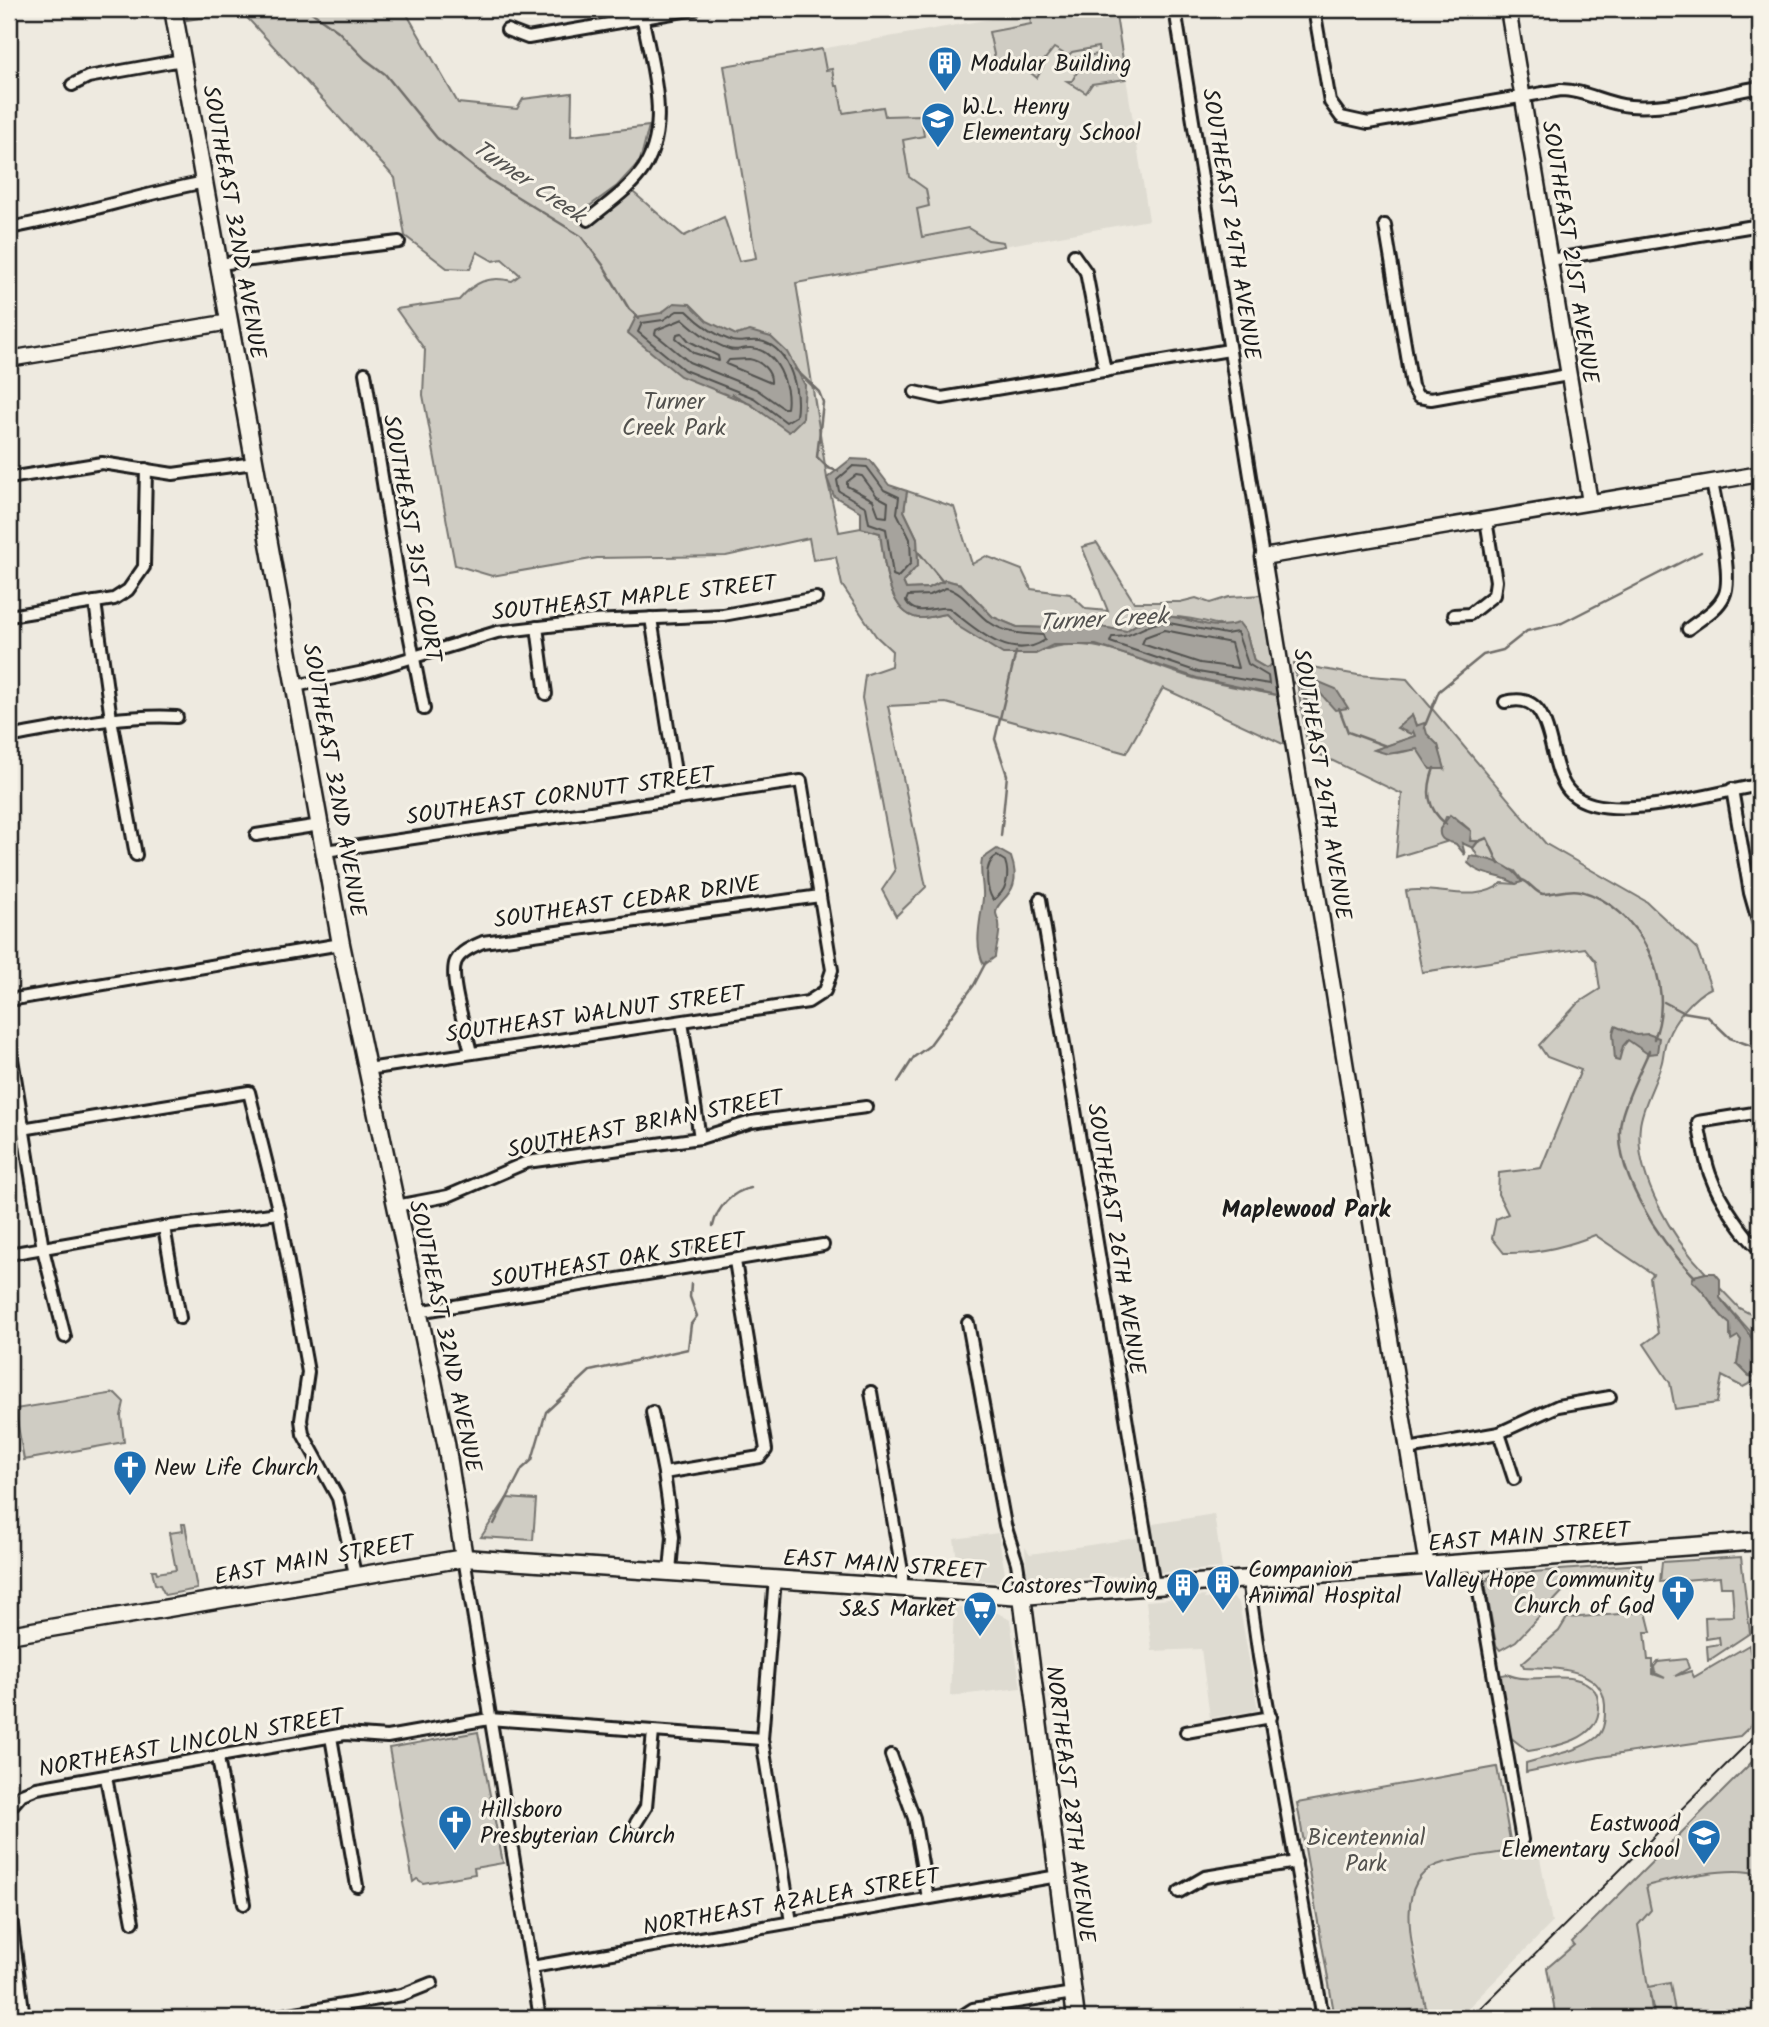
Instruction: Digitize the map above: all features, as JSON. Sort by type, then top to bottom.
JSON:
[{"type":"main road","name":"SOUTHEAST 32ND AVENUE","points":[[173,9],[341,944],[446,1443],[464,1558]]},
{"type":"main road","name":"EAST MAIN STREET","points":[[9,1635],[355,1574],[464,1558],[1022,1596],[1760,1541]]},
{"type":"main road","name":"NORTHEAST 28TH AVENUE","points":[[1022,1596],[1076,2018]]},
{"type":"street","points":[[507,30],[528,38],[642,13],[695,9]]},
{"type":"street","name":"SOUTHEAST 24TH AVENUE","points":[[1175,9],[1427,1567]]},
{"type":"street","points":[[1314,9],[1330,102],[1340,117],[1368,123],[1522,95],[1576,90],[1610,103],[1631,106],[1760,87]]},
{"type":"street","name":"SOUTHEAST 21ST AVENUE","points":[[1508,9],[1590,502]]},
{"type":"street","points":[[589,220],[634,181],[651,153],[658,109],[642,13]]},
{"type":"street","points":[[72,85],[88,77],[182,60]]},
{"type":"street","points":[[9,228],[64,218],[133,196],[205,182]]},
{"type":"street","points":[[1385,225],[1412,386],[1418,397],[1431,399],[1568,375]]},
{"type":"street","points":[[1549,260],[1760,225]]},
{"type":"street","points":[[219,264],[400,242]]},
{"type":"street","points":[[1074,255],[1086,272],[1105,371]]},
{"type":"street","points":[[9,359],[230,321]]},
{"type":"street","points":[[915,392],[942,398],[1229,350]]},
{"type":"street","name":"SOUTHEAST 31ST COURT","points":[[365,373],[412,656],[424,709]]},
{"type":"street","points":[[9,478],[102,463],[173,474],[254,463]]},
{"type":"street","points":[[9,616],[114,599],[128,590],[144,567],[146,469]]},
{"type":"street","points":[[1263,557],[1760,474]]},
{"type":"street","points":[[1688,629],[1717,607],[1726,593],[1726,572],[1712,482]]},
{"type":"street","points":[[1454,615],[1470,614],[1494,595],[1496,582],[1486,520]]},
{"type":"street","name":"SOUTHEAST MAPLE STREET","points":[[295,686],[352,675],[463,640],[537,627],[723,615],[816,598]]},
{"type":"street","points":[[95,602],[111,719],[136,855]]},
{"type":"street","points":[[651,618],[679,798]]},
{"type":"street","points":[[537,627],[547,694]]},
{"type":"street","points":[[1505,702],[1527,701],[1535,707],[1546,724],[1560,778],[1571,793],[1589,805],[1623,810],[1760,785]]},
{"type":"street","points":[[9,737],[142,715],[177,717]]},
{"type":"street","name":"SOUTHEAST CORNUTT STREET","points":[[324,851],[801,781],[820,896]]},
{"type":"street","points":[[1732,789],[1760,928]]},
{"type":"street","points":[[256,835],[320,825]]},
{"type":"street","name":"SOUTHEAST WALNUT STREET","points":[[368,1069],[808,1002],[825,991],[832,970],[820,896]]},
{"type":"street","name":"SOUTHEAST CEDAR DRIVE","points":[[471,1053],[454,979],[456,961],[468,948],[483,942],[820,896]]},
{"type":"street","name":"SOUTHEAST 26TH AVENUE","points":[[1040,899],[1154,1586]]},
{"type":"street","points":[[9,996],[341,944]]},
{"type":"street","points":[[682,1022],[700,1138]]},
{"type":"street","points":[[9,1040],[43,1249],[65,1337]]},
{"type":"street","points":[[22,1129],[249,1092],[279,1213],[308,1372],[301,1420],[303,1434],[338,1498],[355,1574]]},
{"type":"street","name":"SOUTHEAST BRIAN STREET","points":[[396,1206],[448,1196],[527,1162],[700,1138],[751,1122],[866,1107]]},
{"type":"street","points":[[1760,1112],[1698,1122],[1707,1171],[1714,1189],[1746,1236],[1760,1249]]},
{"type":"street","points":[[9,1254],[164,1227],[279,1213]]},
{"type":"street","points":[[164,1227],[180,1318]]},
{"type":"street","name":"SOUTHEAST OAK STREET","points":[[418,1312],[823,1245]]},
{"type":"street","points":[[664,1473],[760,1457],[766,1450],[735,1261]]},
{"type":"street","points":[[968,1323],[1005,1525],[1017,1563],[1022,1596]]},
{"type":"street","points":[[871,1392],[901,1568],[901,1587]]},
{"type":"street","points":[[1408,1449],[1499,1433],[1558,1406],[1610,1397]]},
{"type":"street","points":[[652,1412],[673,1537],[670,1571]]},
{"type":"street","points":[[1499,1433],[1514,1479]]},
{"type":"street","points":[[464,1558],[540,2018]]},
{"type":"street","points":[[1474,1563],[1522,1840]]},
{"type":"street","points":[[775,1578],[762,1739],[791,1922]]},
{"type":"street","points":[[1248,1579],[1323,2018]]},
{"type":"street","points":[[1186,1732],[1271,1717]]},
{"type":"street","name":"NORTHEAST LINCOLN STREET","points":[[9,1809],[22,1794],[37,1788],[345,1734],[387,1737],[489,1719],[762,1739]]},
{"type":"street","points":[[636,1823],[646,1807],[653,1732]]},
{"type":"street","points":[[331,1737],[357,1886]]},
{"type":"street","points":[[891,1755],[915,1818],[928,1898]]},
{"type":"street","points":[[218,1758],[244,1904]]},
{"type":"street","points":[[106,1777],[133,1922]]},
{"type":"street","points":[[1179,1892],[1205,1877],[1296,1862]]},
{"type":"street","name":"NORTHEAST AZALEA STREET","points":[[532,1967],[1058,1876]]},
{"type":"street","points":[[9,1902],[24,2018]]},
{"type":"street","points":[[266,2018],[402,1994],[432,1983]]},
{"type":"street","points":[[959,2018],[973,2009],[1073,1993]]},
{"type":"shaded area","name":"W.L. Henry Elementary School","points":[[1048,9],[1115,9],[1149,220],[796,283],[724,66]]},
{"type":"shaded area","points":[[1214,1514],[1222,1568],[1034,1582],[1027,1576],[1025,1547],[1030,1554],[1136,1538],[1153,1524]]},
{"type":"shaded area","points":[[998,1533],[1006,1579],[1002,1582],[960,1579],[954,1539]]},
{"type":"shaded area","points":[[1206,1596],[1204,1599],[1232,1597],[1239,1603],[1258,1710],[1210,1718],[1201,1649],[1152,1651],[1146,1601]]},
{"type":"shaded area","points":[[954,1607],[998,1613],[1010,1620],[1021,1688],[950,1696]]},
{"type":"shaded area","name":"Eastwood Elementary School","points":[[1760,1754],[1760,2018],[1556,2018],[1547,1968]]},
{"type":"shaded area","points":[[1512,1851],[1513,1856],[1539,1852],[1552,1923],[1458,2018],[1362,2018],[1426,2008],[1408,1911],[1410,1893],[1418,1879],[1441,1864]]},
{"type":"green space","name":"Turner Creek Park","points":[[186,9],[404,9],[458,103],[517,109],[523,99],[572,93],[571,136],[649,126],[640,161],[617,186],[584,210],[593,224],[633,192],[684,236],[724,217],[739,261],[756,258],[724,66],[822,49],[826,70],[832,69],[835,86],[838,86],[843,113],[883,107],[885,116],[921,115],[924,136],[903,140],[909,177],[926,189],[929,206],[917,209],[922,237],[968,228],[988,240],[1003,242],[1004,246],[796,283],[827,478],[839,532],[861,528],[880,533],[893,596],[908,614],[921,618],[946,614],[976,635],[1035,654],[1055,647],[1095,647],[1197,679],[1277,695],[1285,745],[1163,688],[1126,753],[946,703],[888,706],[926,887],[896,916],[882,890],[895,871],[862,698],[865,675],[891,666],[892,651],[876,636],[842,585],[836,557],[813,560],[809,538],[726,556],[597,558],[492,576],[455,565],[423,395],[425,350],[396,309],[459,300],[476,284],[496,279],[512,281],[520,275],[502,259],[493,261],[477,252],[470,269],[447,268],[405,236],[395,178],[241,11],[187,20]]},
{"type":"green space","points":[[1048,9],[1115,9],[1126,79],[1092,84],[1086,93],[1067,81],[1072,81],[1080,67],[1071,61],[1073,58],[1099,54],[1098,47],[1072,52],[1068,56],[1054,48],[1042,63],[1044,65],[1037,78],[1020,64],[995,59],[989,32],[1031,24],[1029,12]]},
{"type":"green space","points":[[907,491],[954,507],[972,564],[986,556],[1022,570],[1031,589],[1070,594],[1086,609],[1108,611],[1082,547],[1097,543],[1134,602],[1180,602],[1196,598],[1210,603],[1229,597],[1263,595],[1276,662],[1266,668],[1254,661],[1246,632],[1200,620],[1155,618],[1126,631],[1062,621],[1049,628],[1017,627],[993,617],[961,584],[945,580],[929,588],[906,589],[903,582],[918,565],[917,538],[904,511]]},
{"type":"green space","points":[[1294,664],[1358,675],[1407,679],[1546,844],[1647,902],[1697,949],[1711,988],[1691,1003],[1670,1032],[1641,1118],[1640,1145],[1643,1165],[1658,1206],[1681,1243],[1706,1273],[1694,1276],[1692,1281],[1730,1324],[1730,1337],[1738,1335],[1741,1340],[1737,1364],[1757,1352],[1750,1331],[1720,1298],[1720,1288],[1739,1308],[1760,1319],[1760,1378],[1743,1387],[1722,1376],[1717,1403],[1675,1409],[1670,1383],[1644,1344],[1658,1334],[1650,1278],[1653,1274],[1595,1235],[1550,1249],[1516,1253],[1504,1253],[1492,1238],[1496,1219],[1508,1214],[1498,1194],[1499,1173],[1541,1168],[1581,1070],[1547,1057],[1539,1045],[1578,1003],[1600,989],[1596,962],[1585,948],[1422,972],[1406,891],[1480,893],[1502,883],[1516,884],[1522,880],[1515,871],[1478,857],[1473,848],[1478,842],[1470,842],[1471,831],[1455,817],[1446,817],[1440,832],[1446,842],[1396,857],[1402,794],[1308,749]],"holes":[[[1412,716],[1417,727],[1438,745],[1444,769],[1417,749],[1398,753],[1375,750],[1415,736]]]},
{"type":"green space","points":[[115,1393],[124,1402],[121,1416],[124,1442],[24,1460],[15,1409]]},
{"type":"green space","points":[[507,1498],[536,1500],[533,1540],[481,1537]]},
{"type":"green space","points":[[182,1524],[185,1524],[197,1589],[165,1595],[160,1585],[155,1584],[152,1570],[157,1573],[176,1570],[169,1533],[183,1531]]},
{"type":"green space","points":[[1741,1557],[1750,1633],[1708,1661],[1707,1646],[1720,1644],[1719,1637],[1706,1639],[1705,1617],[1734,1616],[1732,1587],[1721,1587],[1720,1577],[1660,1582],[1662,1562]]},
{"type":"green space","points":[[1641,1564],[1642,1584],[1564,1590],[1516,1641],[1500,1650],[1496,1645],[1485,1583],[1491,1575]]},
{"type":"green space","points":[[1646,1612],[1651,1632],[1645,1632],[1648,1660],[1653,1660],[1653,1674],[1665,1678],[1655,1673],[1654,1667],[1658,1662],[1686,1659],[1689,1668],[1675,1676],[1691,1671],[1694,1677],[1749,1645],[1760,1717],[1740,1736],[1600,1757],[1526,1772],[1526,1763],[1572,1750],[1597,1737],[1603,1726],[1605,1712],[1604,1697],[1598,1686],[1589,1678],[1565,1670],[1524,1667],[1522,1663],[1559,1631],[1567,1618]]},
{"type":"green space","points":[[1502,1675],[1528,1678],[1576,1679],[1587,1683],[1597,1695],[1599,1707],[1592,1728],[1562,1744],[1528,1751],[1510,1737],[1500,1681]]},
{"type":"green space","points":[[478,1732],[503,1863],[474,1868],[475,1874],[423,1883],[417,1879],[413,1882],[389,1748]]},
{"type":"green space","points":[[1760,1754],[1760,1875],[1749,1872],[1720,1872],[1646,1886],[1651,1910],[1638,1925],[1648,1987],[1670,1983],[1676,2017],[1655,2018],[1649,1989],[1653,2018],[1556,2018],[1547,1968],[1574,1945],[1572,1942]]},
{"type":"green space","name":"Bicentennial Park","points":[[1497,1767],[1512,1851],[1437,1865],[1422,1875],[1413,1890],[1410,1929],[1426,2008],[1362,2018],[1335,2018],[1297,1803]]},
{"type":"water","points":[[674,303],[690,304],[707,321],[736,335],[750,331],[771,337],[787,352],[805,385],[803,418],[789,432],[750,404],[680,376],[628,333],[636,317],[661,313]]},
{"type":"water","points":[[851,459],[870,460],[889,485],[907,491],[904,511],[917,538],[918,565],[903,582],[906,589],[929,588],[945,580],[961,584],[993,617],[1017,627],[1049,628],[1062,621],[1126,631],[1143,621],[1158,617],[1224,626],[1239,623],[1246,632],[1254,661],[1266,668],[1276,662],[1277,695],[1197,678],[1096,645],[1053,645],[1035,654],[1003,654],[959,627],[946,614],[918,618],[908,614],[893,596],[880,533],[861,528],[861,512],[834,496],[827,478]]},
{"type":"water","points":[[1307,677],[1336,689],[1348,708],[1335,710],[1321,694],[1306,689],[1307,715],[1302,688]]},
{"type":"water","points":[[1412,715],[1416,726],[1424,723],[1427,734],[1438,745],[1445,769],[1430,769],[1417,749],[1388,754],[1374,750],[1415,736],[1413,731],[1411,734],[1397,728]]},
{"type":"water","points":[[1450,815],[1471,831],[1470,841],[1478,841],[1473,848],[1462,843],[1465,855],[1456,844],[1444,840],[1441,836],[1440,829]]},
{"type":"water","points":[[997,849],[1011,857],[1014,880],[1012,888],[997,908],[999,931],[995,957],[984,965],[978,940],[983,898],[981,864],[982,859]]},
{"type":"water","points":[[1470,856],[1500,863],[1513,871],[1522,882],[1516,884],[1473,868],[1468,863]]},
{"type":"water","points":[[1615,1026],[1636,1035],[1648,1034],[1659,1038],[1657,1053],[1648,1054],[1628,1040],[1623,1046],[1619,1061],[1615,1060]]},
{"type":"water","points":[[1715,1273],[1720,1279],[1720,1298],[1755,1344],[1758,1365],[1755,1377],[1749,1376],[1737,1364],[1741,1340],[1738,1336],[1731,1340],[1730,1324],[1692,1281],[1694,1276]]},
{"type":"waterway","name":"Turner Creek","points":[[300,9],[310,11],[338,31],[365,59],[385,74],[437,138],[490,180],[581,236],[603,265],[629,309],[639,318]]},
{"type":"waterway","name":"Turner Creek","points":[[795,369],[819,392],[823,402],[817,457],[828,468],[838,471]]},
{"type":"waterway","name":"Turner Creek","points":[[732,394],[743,400]]},
{"type":"waterway","name":"Turner Creek","points":[[916,549],[943,582]]},
{"type":"waterway","points":[[1424,728],[1439,691],[1483,655],[1503,650],[1527,631],[1562,623],[1701,552]]},
{"type":"waterway","points":[[1001,836],[1007,775],[995,739],[1016,652]]},
{"type":"waterway","name":"Turner Creek","points":[[1289,682],[1307,684]]},
{"type":"waterway","name":"Turner Creek","points":[[1339,708],[1348,732],[1386,746]]},
{"type":"waterway","name":"Turner Creek","points":[[1434,768],[1429,791],[1431,805],[1446,824]]},
{"type":"waterway","name":"Turner Creek","points":[[1477,842],[1487,838],[1499,864]]},
{"type":"waterway","name":"Turner Creek","points":[[1522,880],[1543,894],[1576,890],[1602,900],[1621,913],[1636,930],[1657,972],[1661,995],[1660,1018],[1654,1039]]},
{"type":"waterway","points":[[898,1082],[914,1057],[929,1046],[974,985],[986,962]]},
{"type":"waterway","points":[[1664,1002],[1683,1012],[1707,1016],[1730,1038],[1752,1046],[1760,1057]]},
{"type":"waterway","name":"Turner Creek","points":[[1649,1051],[1622,1116],[1620,1136],[1623,1158],[1640,1203],[1667,1244],[1695,1277]]},
{"type":"waterway","points":[[713,1226],[726,1201],[751,1188]]},
{"type":"waterway","points":[[689,1252],[701,1240]]},
{"type":"waterway","points":[[494,1524],[522,1469],[532,1460],[546,1412],[590,1371],[688,1349],[691,1324],[697,1316],[690,1297],[691,1284]]},
{"type":"waterway","name":"Turner Creek","points":[[1753,1341],[1760,1349]]},
{"type":"tram line","points":[[1471,2018],[1760,1731]]},
{"type":"place","name":"Modular Building","points":[[945,93]]},
{"type":"place","name":"W.L. Henry Elementary School","points":[[938,149]]},
{"type":"place","name":"New Life Church","points":[[130,1497]]},
{"type":"place","name":"Companion Animal Hospital","points":[[1223,1612]]},
{"type":"place","name":"Castores Towing","points":[[1183,1615]]},
{"type":"place","name":"Valley Hope Community Church of God","points":[[1678,1622]]},
{"type":"place","name":"S&S Market","points":[[980,1638]]},
{"type":"place","name":"Hillsboro Presbyterian Church","points":[[455,1852]]},
{"type":"place","name":"Eastwood Elementary School","points":[[1704,1866]]},
{"type":"district","name":"Maplewood Park","points":[[1306,1209]]}]
